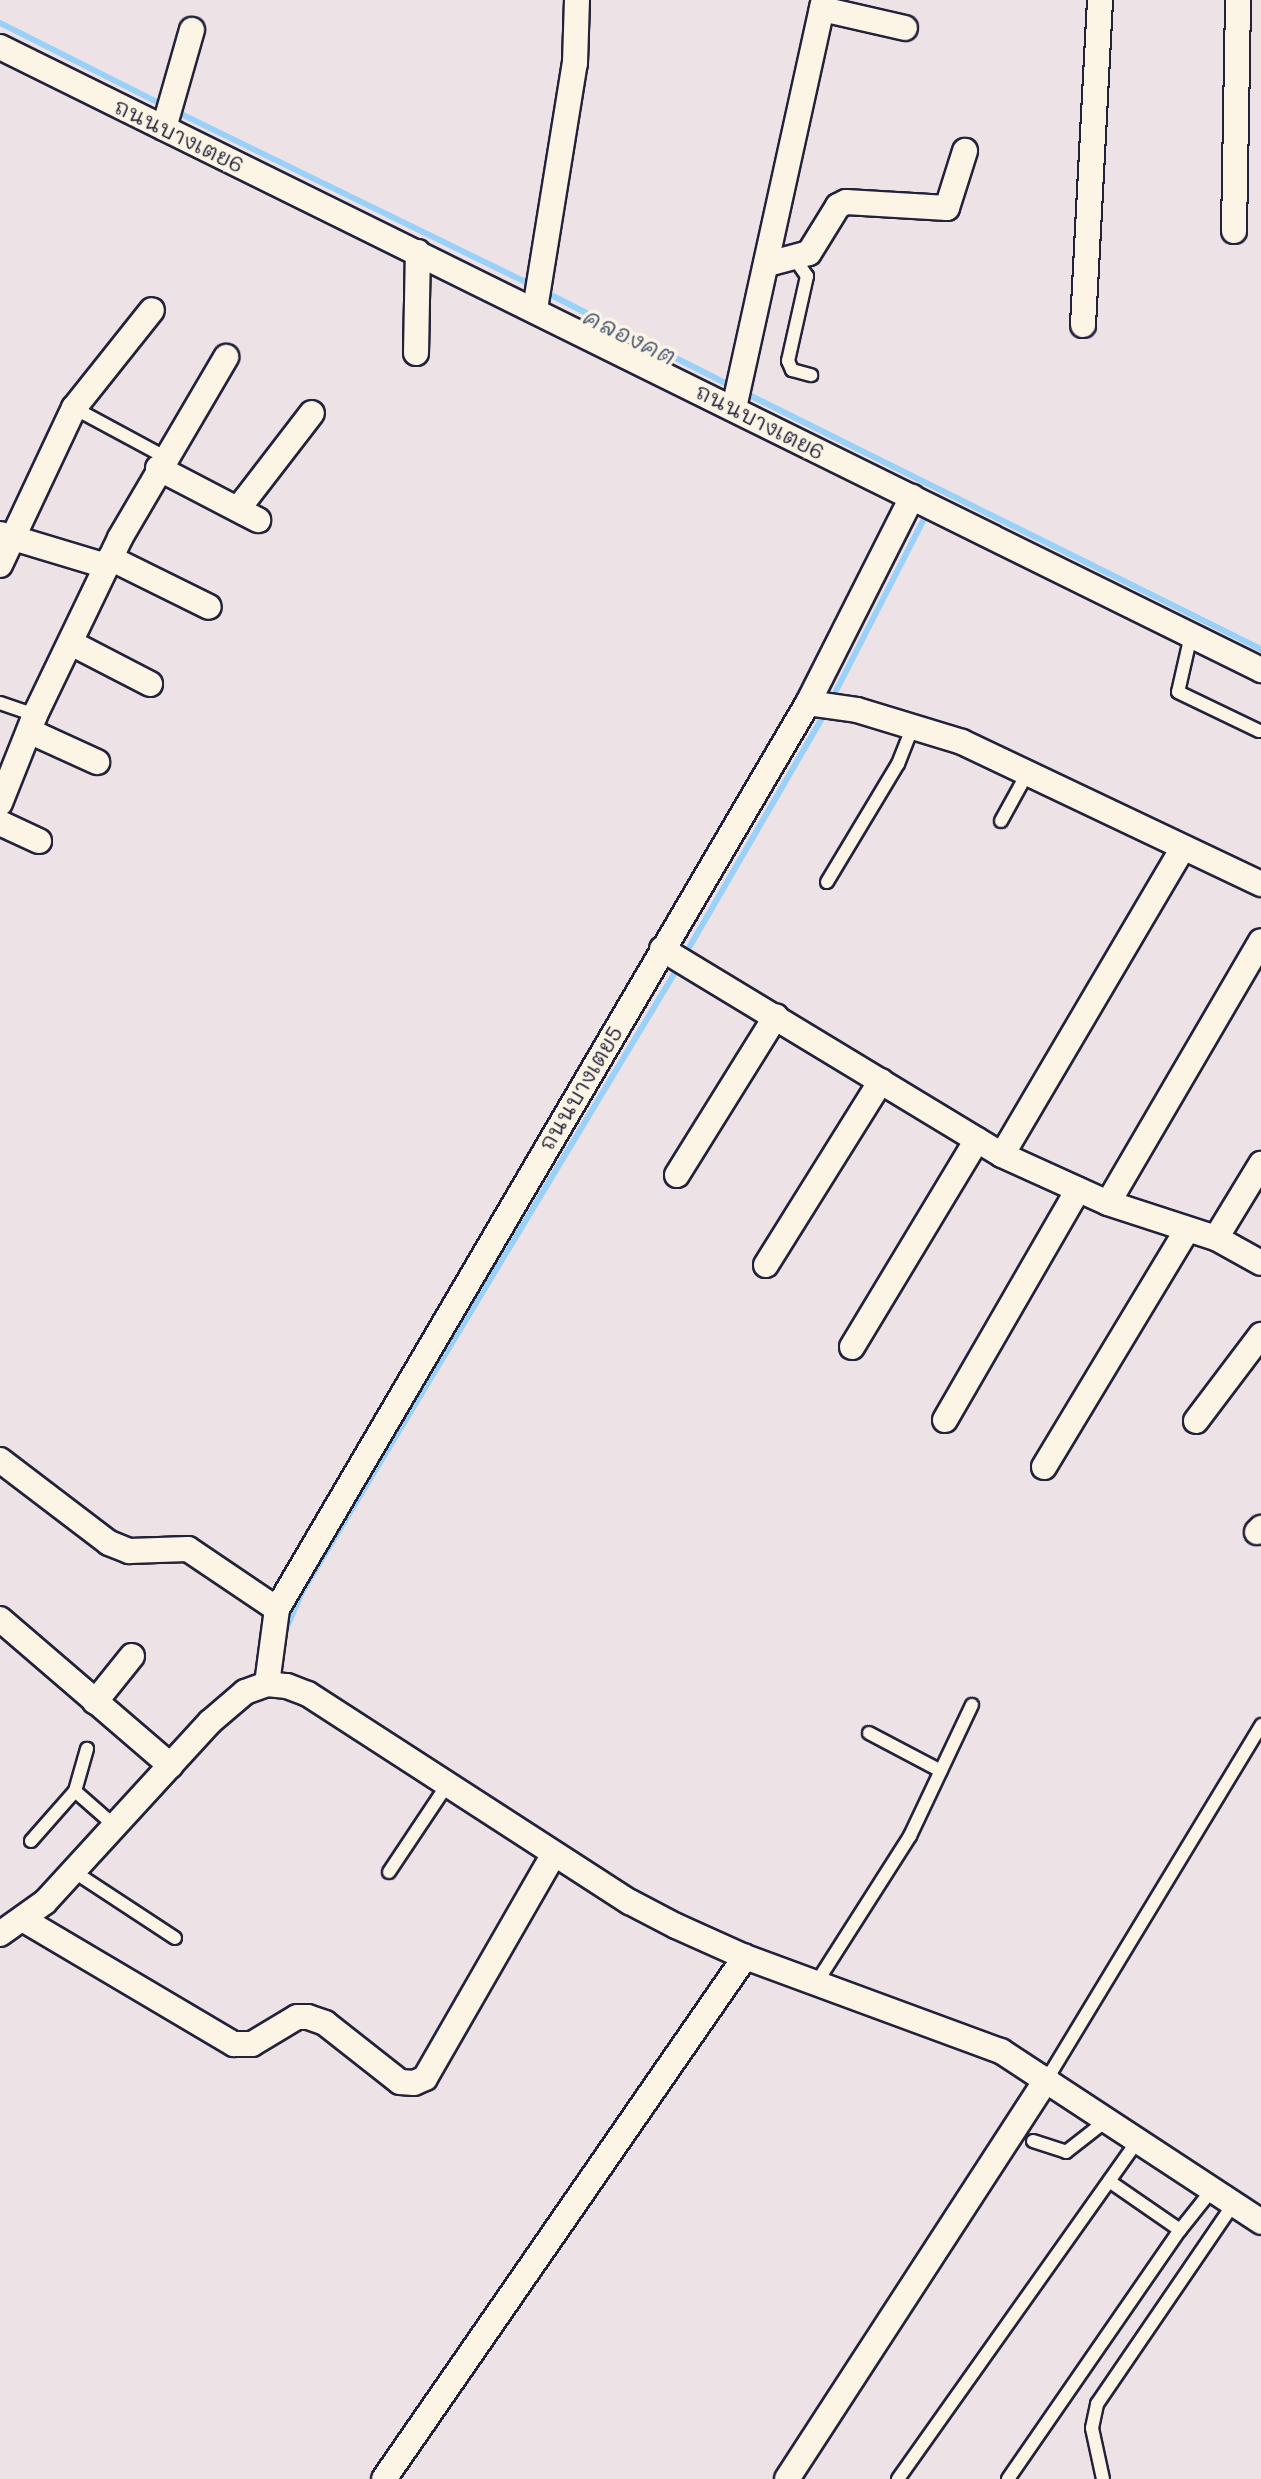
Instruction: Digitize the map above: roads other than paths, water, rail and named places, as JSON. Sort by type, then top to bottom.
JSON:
[{"type":"street","points":[[536,306],[575,63],[577,0]]},
{"type":"street","points":[[1083,325],[1100,0]]},
{"type":"street","points":[[1234,231],[1238,0]]},
{"type":"street","points":[[734,406],[768,264],[823,4],[905,28]]},
{"type":"street","points":[[165,124],[192,30]]},
{"type":"street","name":"ถนนบางเตย6","points":[[0,47],[165,124],[418,252],[536,306],[1261,670]]},
{"type":"street","points":[[768,264],[809,253],[838,206],[846,202],[947,208],[965,151]]},
{"type":"street","points":[[416,353],[418,252]]},
{"type":"street","points":[[0,565],[6,536],[74,408],[152,310]]},
{"type":"street","points":[[0,803],[32,723],[108,562],[161,463],[226,357]]},
{"type":"street","points":[[161,463],[248,515],[312,413]]},
{"type":"street","name":"ถนนบางเตย5","points":[[267,1684],[277,1609],[808,703],[912,497]]},
{"type":"street","points":[[6,536],[108,562],[209,607]]},
{"type":"street","points":[[71,643],[150,684]]},
{"type":"street","points":[[808,703],[913,726],[1028,772],[1261,884]]},
{"type":"street","points":[[32,723],[97,762]]},
{"type":"street","points":[[0,823],[39,841]]},
{"type":"street","points":[[1002,1155],[1183,848]]},
{"type":"street","points":[[1108,1203],[1261,941]]},
{"type":"street","points":[[662,949],[1002,1155],[1108,1203],[1216,1238],[1261,1263]]},
{"type":"street","points":[[677,1175],[776,1016]]},
{"type":"street","points":[[766,1265],[881,1081]]},
{"type":"street","points":[[852,1347],[977,1140]]},
{"type":"street","points":[[1216,1238],[1261,1164]]},
{"type":"street","points":[[945,1420],[1078,1190]]},
{"type":"street","points":[[1044,1467],[1187,1230]]},
{"type":"street","points":[[1196,1421],[1261,1335]]},
{"type":"street","points":[[0,1460],[109,1543],[129,1551],[188,1549],[277,1609]]},
{"type":"street","points":[[0,1619],[171,1766]]},
{"type":"street","points":[[95,1702],[132,1656]]},
{"type":"street","points":[[0,1934],[24,1920],[245,1692],[267,1684],[308,1694],[449,1782],[630,1902],[745,1957],[1001,2051],[1261,2222]]},
{"type":"street","points":[[24,1920],[234,2044],[252,2044],[297,2017],[308,2017],[325,2023],[400,2082],[414,2083],[425,2078],[554,1854]]},
{"type":"street","points":[[384,2479],[745,1957]]},
{"type":"street","points":[[787,2479],[1047,2079]]},
{"type":"lane","points":[[795,259],[807,276],[788,361],[792,370],[811,375]]},
{"type":"lane","points":[[74,408],[161,463]]},
{"type":"lane","points":[[1191,635],[1178,692],[1259,731]]},
{"type":"lane","points":[[0,703],[32,723]]},
{"type":"lane","points":[[827,882],[898,764],[913,726]]},
{"type":"lane","points":[[1001,821],[1028,772]]},
{"type":"lane","points":[[817,1982],[910,1836],[972,1705]]},
{"type":"lane","points":[[1047,2079],[1261,1725]]},
{"type":"lane","points":[[869,1733],[941,1771]]},
{"type":"lane","points":[[31,1841],[75,1791],[87,1749]]},
{"type":"lane","points":[[389,1872],[449,1782]]},
{"type":"lane","points":[[75,1791],[115,1826]]},
{"type":"lane","points":[[73,1871],[175,1938]]},
{"type":"lane","points":[[1033,2141],[1066,2152],[1107,2120]]},
{"type":"lane","points":[[898,2479],[1137,2142]]},
{"type":"lane","points":[[1109,2181],[1180,2230]]},
{"type":"lane","points":[[1008,2479],[1180,2230],[1211,2191]]},
{"type":"lane","points":[[1103,2479],[1092,2428],[1097,2404],[1233,2205]]},
{"type":"waterway","name":"คลองคต","points":[[0,23],[165,106]]},
{"type":"waterway","name":"คลองคต","points":[[175,111],[531,285]]},
{"type":"waterway","name":"คลองคต","points":[[545,292],[731,386]]},
{"type":"waterway","name":"คลองคต","points":[[745,393],[1261,649]]},
{"type":"waterway","points":[[836,691],[923,521]]},
{"type":"waterway","points":[[690,946],[821,720]]},
{"type":"waterway","points":[[283,1636],[302,1592],[674,974]]}]
